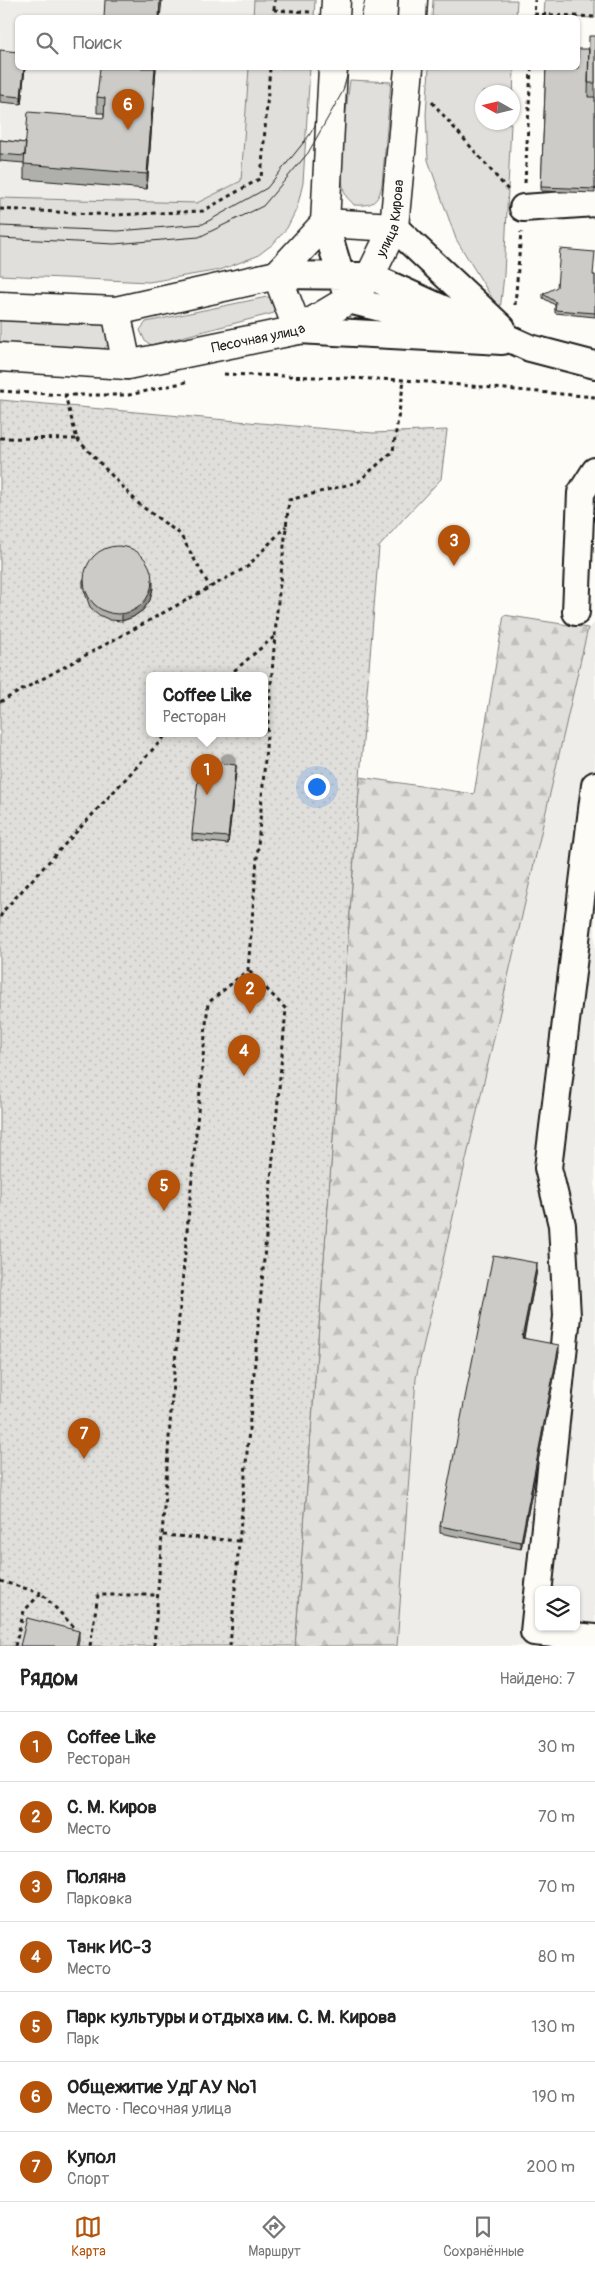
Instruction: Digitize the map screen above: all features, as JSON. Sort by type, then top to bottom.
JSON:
[{"type":"main road","points":[[412,15],[413,0]]},
{"type":"main road","points":[[298,330],[277,275],[325,223],[333,70]]},
{"type":"main road","name":"улица Кирова","points":[[298,330],[344,288],[370,276],[394,227],[409,72]]},
{"type":"main road","points":[[325,223],[394,227]]},
{"type":"main road","name":"Песочная улица","points":[[0,306],[116,311],[277,275]]},
{"type":"main road","points":[[116,311],[127,365]]},
{"type":"main road","name":"Песочная улица","points":[[0,357],[127,365],[298,330]]},
{"type":"street","points":[[524,208],[595,203]]},
{"type":"street","points":[[325,223],[344,288]]},
{"type":"street","name":"Песочная улица","points":[[394,227],[517,342]]},
{"type":"street","name":"Песочная улица","points":[[277,275],[344,288],[550,354],[595,365]]},
{"type":"street","name":"Песочная улица","points":[[370,276],[517,342]]},
{"type":"street","name":"Песочная улица","points":[[298,330],[517,342]]},
{"type":"street","points":[[576,612],[581,493],[595,471]]},
{"type":"street","points":[[595,785],[548,1168],[562,1225],[567,1316],[534,1632],[595,1638]]},
{"type":"path","points":[[274,15],[275,0]]},
{"type":"path","points":[[534,15],[535,0]]},
{"type":"path","points":[[274,10],[329,10]]},
{"type":"path","points":[[580,17],[595,17]]},
{"type":"path","points":[[0,209],[114,215],[203,211],[261,178],[270,70]]},
{"type":"path","points":[[409,72],[524,208]]},
{"type":"path","points":[[218,375],[227,373],[404,380],[595,396]]},
{"type":"path","points":[[268,731],[289,500],[358,482],[393,451],[404,380]]},
{"type":"path","points":[[0,391],[65,395],[129,395],[191,381]]},
{"type":"path","points":[[65,395],[78,439],[140,505],[180,534],[210,587]]},
{"type":"path","points":[[0,438],[78,439]]},
{"type":"path","points":[[0,702],[247,567],[287,525]]},
{"type":"path","points":[[233,672],[276,636]]},
{"type":"path","points":[[0,917],[5,909],[164,737]]},
{"type":"path","points":[[154,1646],[173,1383],[208,1003],[248,970],[268,737]]},
{"type":"path","points":[[230,1646],[286,1009],[248,970]]},
{"type":"path","points":[[163,1536],[239,1541]]},
{"type":"path","points":[[0,1581],[42,1593],[75,1628],[66,1634]]},
{"type":"path","points":[[15,1646],[24,1611],[42,1593]]},
{"type":"path","points":[[90,1646],[98,1595],[158,1595]]},
{"type":"shaded area","points":[[0,0],[254,0],[253,15],[15,15],[15,70],[249,70],[241,181],[197,203],[0,198]]},
{"type":"shaded area","points":[[595,623],[595,1646],[397,1646],[416,1378],[588,628]]},
{"type":"green space","points":[[254,0],[315,0],[314,15],[253,15]]},
{"type":"green space","points":[[433,0],[517,0],[516,15],[432,15]]},
{"type":"green space","points":[[545,0],[595,0],[595,18],[580,17],[580,15],[544,15]]},
{"type":"green space","points":[[249,70],[310,70],[303,183],[297,208],[287,228],[273,244],[257,256],[220,270],[149,282],[0,275],[0,198],[197,203],[241,181]]},
{"type":"green space","points":[[429,70],[514,70],[513,85],[475,85],[475,130],[511,130],[504,275],[500,311],[456,239],[428,160],[426,115]]},
{"type":"green space","points":[[350,80],[391,82],[382,185],[376,200],[365,205],[354,205],[346,196],[343,186],[343,140]]},
{"type":"green space","points":[[267,297],[274,298],[278,309],[274,313],[151,345],[145,341],[140,330],[146,322]]},
{"type":"green space","points":[[0,318],[103,323],[109,327],[110,343],[98,354],[0,347]]},
{"type":"green space","points":[[0,400],[373,433],[447,430],[441,479],[379,547],[295,1646],[0,1646]]},
{"type":"green space","points":[[504,615],[588,628],[416,1378],[397,1646],[295,1646],[360,777],[474,794]]},
{"type":"building","points":[[105,0],[160,0],[159,15],[104,15]]},
{"type":"building","points":[[589,36],[595,36],[595,83],[588,83]]},
{"type":"building","points":[[580,49],[589,49],[588,97],[595,97],[595,189],[541,187],[546,70],[580,70]]},
{"type":"building","points":[[0,50],[15,52],[15,70],[24,70],[21,97],[0,95]]},
{"type":"building","points":[[100,70],[155,70],[147,174],[24,164],[28,112],[104,118],[105,98],[97,97]]},
{"type":"building","points":[[0,140],[26,143],[25,156],[0,154]]},
{"type":"building","points":[[560,249],[595,252],[593,275],[595,275],[595,313],[555,310],[556,302],[543,294],[557,287]]},
{"type":"building","points":[[125,546],[137,552],[146,561],[152,573],[150,593],[142,604],[125,614],[111,614],[94,604],[86,593],[84,573],[94,556],[105,548]]},
{"type":"building","points":[[200,761],[236,765],[228,837],[192,834]]},
{"type":"building","points":[[493,1255],[537,1263],[522,1338],[559,1345],[521,1542],[440,1526]]},
{"type":"building","points":[[27,1618],[79,1631],[76,1646],[20,1646]]},
{"type":"tram line","points":[[362,15],[365,0]]},
{"type":"tram line","points":[[0,238],[114,244],[199,237],[263,206],[308,153],[343,91],[348,70]]},
{"type":"tram line","points":[[0,226],[118,231],[203,224],[267,188],[315,126]]},
{"type":"place","name":"Общежитие УдГАУ №1","points":[[128,130]]},
{"type":"place","name":"Поляна","points":[[454,566]]},
{"type":"place","name":"Coffee Like","points":[[207,795]]},
{"type":"place","name":"С. М. Киров","points":[[250,1014]]},
{"type":"place","name":"Танк ИС-3","points":[[244,1076]]},
{"type":"place","name":"Парк культуры и отдыха им. С. М. Кирова","points":[[164,1211]]},
{"type":"place","name":"Купол","points":[[84,1459]]}]
